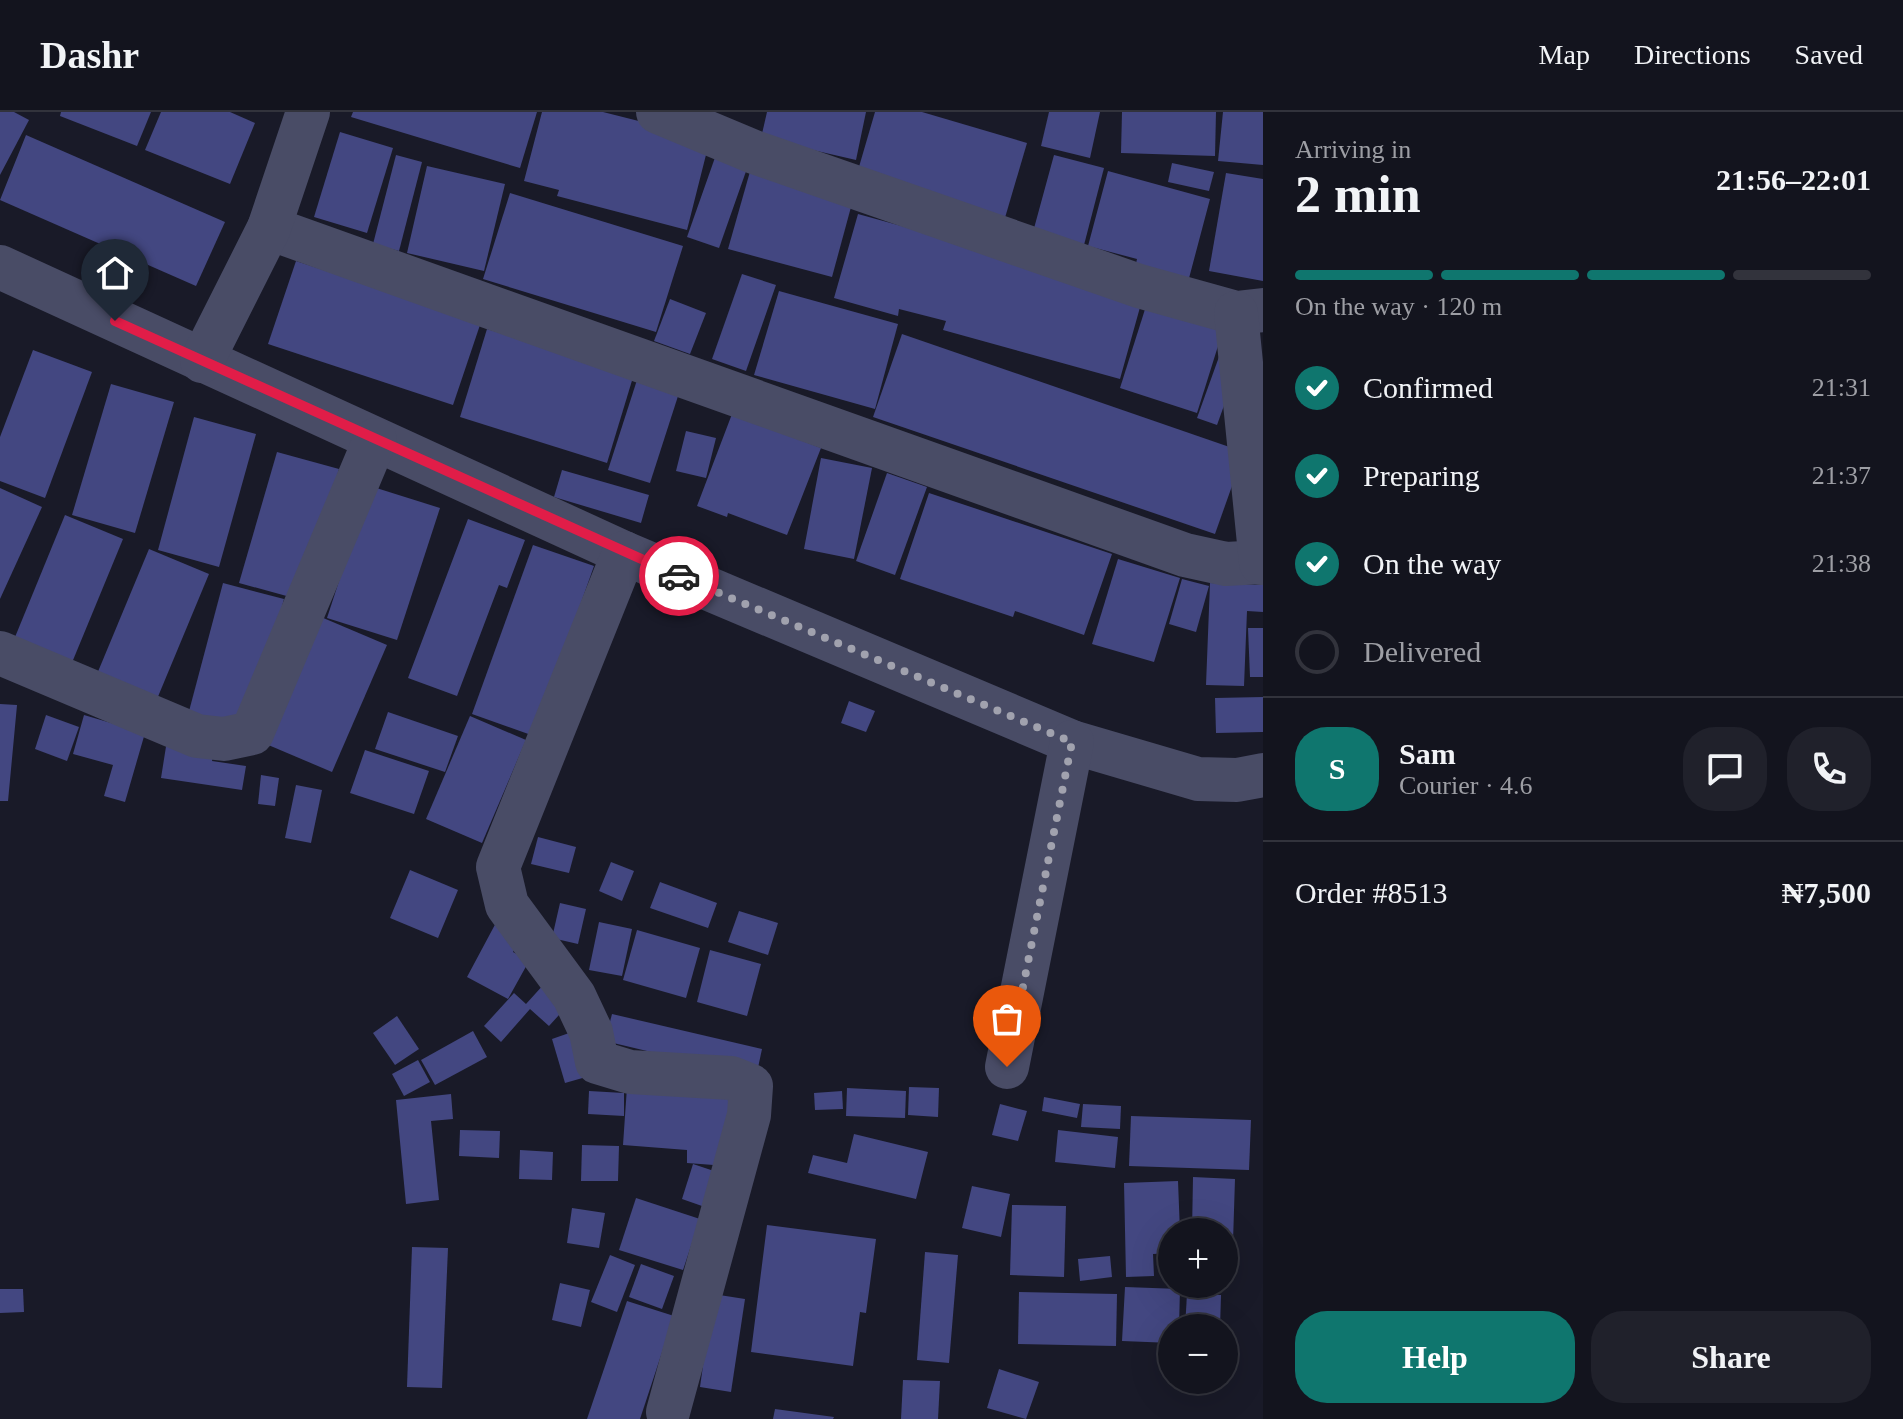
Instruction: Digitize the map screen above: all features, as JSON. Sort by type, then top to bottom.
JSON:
[{"type":"street","points":[[202,361],[269,228],[308,112]]},
{"type":"street","points":[[269,228],[1185,555],[1226,564],[1262,562],[1250,311],[1124,281],[754,152],[658,112]]},
{"type":"street","points":[[0,267],[624,553],[1072,742],[1198,779],[1237,780],[1263,775]]},
{"type":"street","points":[[0,653],[197,736],[224,739],[252,733],[375,440]]},
{"type":"street","points":[[624,553],[498,867],[507,905],[574,996],[591,1032],[597,1062],[630,1072],[731,1078],[751,1086],[749,1115],[668,1412]]},
{"type":"street","points":[[1007,1067],[1072,742]]},
{"type":"building","points":[[0,112],[14,112],[29,120],[0,175]]},
{"type":"building","points":[[61,112],[151,112],[137,146],[60,116]]},
{"type":"building","points":[[161,112],[230,112],[255,123],[230,184],[145,150]]},
{"type":"building","points":[[353,112],[537,112],[520,168],[351,117]]},
{"type":"building","points":[[542,112],[603,112],[710,139],[687,230],[557,196],[559,190],[524,181]]},
{"type":"building","points":[[767,112],[866,112],[856,160],[761,138]]},
{"type":"building","points":[[875,112],[922,112],[1027,143],[1002,228],[854,184]]},
{"type":"building","points":[[1049,112],[1100,112],[1090,158],[1041,146]]},
{"type":"building","points":[[1122,112],[1216,112],[1215,156],[1121,153]]},
{"type":"building","points":[[1223,112],[1263,112],[1263,165],[1218,161]]},
{"type":"building","points":[[340,132],[393,148],[367,233],[314,217]]},
{"type":"building","points":[[26,135],[225,222],[196,286],[0,200]]},
{"type":"building","points":[[718,149],[750,160],[719,248],[687,237]]},
{"type":"building","points":[[396,155],[422,162],[399,251],[373,244]]},
{"type":"building","points":[[1054,155],[1104,168],[1084,245],[1033,232]]},
{"type":"building","points":[[1172,163],[1214,172],[1209,191],[1168,182]]},
{"type":"building","points":[[427,166],[505,184],[484,271],[407,253]]},
{"type":"building","points":[[751,168],[854,196],[832,277],[728,249]]},
{"type":"building","points":[[1108,171],[1210,199],[1188,282],[1135,268],[1137,259],[1088,246]]},
{"type":"building","points":[[1226,173],[1263,179],[1263,281],[1209,271]]},
{"type":"building","points":[[510,193],[683,246],[656,332],[483,279]]},
{"type":"building","points":[[858,214],[1144,293],[1120,379],[943,330],[946,321],[899,309],[898,316],[834,298]]},
{"type":"building","points":[[296,261],[481,322],[453,405],[268,344]]},
{"type":"building","points":[[742,274],[776,285],[746,371],[712,359]]},
{"type":"building","points":[[779,291],[898,324],[875,409],[754,375]]},
{"type":"building","points":[[670,299],[706,313],[690,354],[654,341]]},
{"type":"building","points":[[1147,303],[1224,327],[1197,413],[1120,388]]},
{"type":"building","points":[[487,329],[634,374],[607,463],[460,417]]},
{"type":"building","points":[[902,334],[1244,452],[1215,534],[873,417]]},
{"type":"building","points":[[33,350],[92,372],[45,498],[0,481],[0,437]]},
{"type":"building","points":[[1220,354],[1240,361],[1217,425],[1197,418]]},
{"type":"building","points":[[637,380],[679,393],[650,483],[608,470]]},
{"type":"building","points":[[111,384],[174,402],[135,533],[72,515]]},
{"type":"building","points":[[732,414],[821,448],[787,535],[728,513],[727,517],[697,506]]},
{"type":"building","points":[[194,417],[256,434],[219,567],[158,550]]},
{"type":"building","points":[[686,431],[716,438],[706,478],[676,471]]},
{"type":"building","points":[[277,452],[339,469],[301,600],[239,583]]},
{"type":"building","points":[[821,458],[872,468],[854,559],[804,549]]},
{"type":"building","points":[[562,470],[649,495],[641,523],[554,497]]},
{"type":"building","points":[[887,473],[927,487],[895,575],[856,561]]},
{"type":"building","points":[[370,486],[440,508],[397,640],[327,618]]},
{"type":"building","points":[[0,488],[42,507],[0,599]]},
{"type":"building","points":[[929,493],[1112,554],[1084,635],[1015,611],[1013,617],[900,579]]},
{"type":"building","points":[[65,515],[123,539],[71,665],[13,642]]},
{"type":"building","points":[[468,519],[525,540],[507,588],[499,585],[457,696],[408,678]]},
{"type":"building","points":[[533,545],[594,566],[534,736],[472,714]]},
{"type":"building","points":[[149,549],[209,574],[157,699],[97,674]]},
{"type":"building","points":[[1118,559],[1180,578],[1154,662],[1092,644]]},
{"type":"building","points":[[1182,579],[1209,586],[1196,632],[1169,624]]},
{"type":"building","points":[[223,583],[284,599],[248,731],[188,715]]},
{"type":"building","points":[[1210,583],[1263,585],[1263,612],[1247,611],[1244,686],[1206,685]]},
{"type":"building","points":[[321,617],[387,645],[332,772],[266,744]]},
{"type":"building","points":[[1248,628],[1263,628],[1263,677],[1250,677]]},
{"type":"building","points":[[1263,697],[1263,732],[1216,733],[1215,698]]},
{"type":"building","points":[[849,701],[875,711],[866,732],[841,723]]},
{"type":"building","points":[[0,704],[17,705],[8,801],[0,801]]},
{"type":"building","points":[[388,712],[458,736],[445,772],[375,749]]},
{"type":"building","points":[[46,715],[79,727],[67,761],[35,749]]},
{"type":"building","points":[[84,715],[145,733],[125,802],[104,796],[113,765],[73,754]]},
{"type":"building","points":[[470,716],[526,740],[482,843],[426,819]]},
{"type":"building","points":[[168,734],[215,741],[212,761],[246,766],[242,790],[161,778]]},
{"type":"building","points":[[365,750],[429,771],[414,814],[350,793]]},
{"type":"building","points":[[261,775],[279,778],[275,806],[258,804]]},
{"type":"building","points":[[296,785],[322,790],[311,843],[285,838]]},
{"type":"building","points":[[538,837],[576,847],[569,873],[531,864]]},
{"type":"building","points":[[611,862],[634,871],[622,901],[599,891]]},
{"type":"building","points":[[410,870],[458,890],[438,938],[390,918]]},
{"type":"building","points":[[660,882],[717,903],[708,928],[650,908]]},
{"type":"building","points":[[560,903],[586,909],[578,944],[552,938]]},
{"type":"building","points":[[739,911],[778,923],[768,955],[728,942]]},
{"type":"building","points":[[498,919],[523,932],[513,952],[529,961],[508,999],[467,977]]},
{"type":"building","points":[[599,922],[632,929],[622,976],[589,970]]},
{"type":"building","points":[[637,930],[700,948],[686,998],[623,980]]},
{"type":"building","points":[[710,950],[761,964],[747,1016],[697,1002]]},
{"type":"building","points":[[545,983],[569,1004],[549,1026],[530,1009],[501,1042],[484,1026],[514,993],[526,1004]]},
{"type":"building","points":[[612,1014],[762,1049],[756,1077],[605,1041]]},
{"type":"building","points":[[397,1016],[419,1049],[395,1065],[373,1033]]},
{"type":"building","points":[[473,1031],[487,1057],[435,1085],[421,1060]]},
{"type":"building","points":[[572,1032],[586,1077],[565,1083],[552,1039]]},
{"type":"building","points":[[418,1060],[430,1082],[404,1096],[392,1074]]},
{"type":"building","points":[[627,1087],[732,1094],[727,1166],[687,1163],[687,1150],[623,1145]]},
{"type":"building","points":[[909,1087],[939,1088],[938,1117],[908,1115]]},
{"type":"building","points":[[847,1088],[906,1091],[905,1118],[846,1116]]},
{"type":"building","points":[[589,1091],[624,1093],[624,1116],[588,1114]]},
{"type":"building","points":[[842,1091],[843,1109],[815,1110],[814,1093]]},
{"type":"building","points":[[451,1094],[453,1119],[431,1121],[439,1200],[406,1204],[396,1100]]},
{"type":"building","points":[[1044,1097],[1080,1104],[1077,1118],[1042,1111]]},
{"type":"building","points":[[1000,1104],[1027,1111],[1018,1141],[992,1135]]},
{"type":"building","points":[[1083,1104],[1121,1106],[1120,1129],[1081,1127]]},
{"type":"building","points":[[1131,1116],[1251,1120],[1249,1170],[1129,1166]]},
{"type":"building","points":[[460,1130],[500,1131],[499,1158],[459,1156]]},
{"type":"building","points":[[1058,1130],[1118,1137],[1115,1168],[1055,1162]]},
{"type":"building","points":[[854,1134],[928,1152],[916,1199],[808,1173],[813,1155],[847,1163]]},
{"type":"building","points":[[582,1145],[619,1146],[618,1181],[581,1181]]},
{"type":"building","points":[[520,1150],[553,1152],[552,1180],[519,1179]]},
{"type":"building","points":[[693,1164],[714,1171],[702,1206],[682,1199]]},
{"type":"building","points":[[1193,1177],[1235,1179],[1234,1218],[1192,1218]]},
{"type":"building","points":[[1178,1181],[1179,1218],[1158,1218],[1158,1254],[1153,1254],[1154,1276],[1126,1277],[1124,1183]]},
{"type":"building","points":[[972,1186],[1010,1194],[1001,1237],[962,1228]]},
{"type":"building","points":[[636,1198],[700,1219],[683,1270],[619,1250]]},
{"type":"building","points":[[1012,1205],[1066,1206],[1064,1277],[1010,1275]]},
{"type":"building","points":[[572,1208],[605,1213],[599,1248],[567,1243]]},
{"type":"building","points":[[767,1225],[876,1239],[866,1313],[860,1312],[853,1366],[751,1352]]},
{"type":"building","points":[[412,1247],[448,1248],[442,1388],[407,1387]]},
{"type":"building","points":[[925,1252],[958,1255],[949,1363],[917,1360]]},
{"type":"building","points":[[610,1255],[635,1265],[617,1312],[591,1302]]},
{"type":"building","points":[[1110,1256],[1112,1277],[1080,1281],[1078,1259]]},
{"type":"building","points":[[641,1264],[674,1276],[662,1309],[629,1297]]},
{"type":"building","points":[[560,1283],[590,1290],[581,1327],[552,1320]]},
{"type":"building","points":[[1125,1287],[1158,1288],[1158,1298],[1180,1298],[1179,1314],[1158,1314],[1158,1342],[1122,1341]]},
{"type":"building","points":[[0,1289],[23,1289],[24,1312],[0,1313]]},
{"type":"building","points":[[1019,1292],[1117,1294],[1116,1346],[1018,1344]]},
{"type":"building","points":[[713,1294],[745,1299],[731,1392],[700,1387]]},
{"type":"building","points":[[1187,1298],[1221,1298],[1220,1314],[1186,1314]]},
{"type":"building","points":[[627,1301],[674,1316],[640,1419],[587,1419]]},
{"type":"building","points":[[999,1369],[1039,1382],[1026,1419],[987,1408]]},
{"type":"building","points":[[903,1380],[940,1381],[938,1419],[901,1419]]},
{"type":"building","points":[[775,1409],[834,1417],[773,1419]]},
{"type":"way so far","points":[[679,576],[1072,742],[1007,1067]]},
{"type":"route","points":[[115,321],[679,576]]}]
